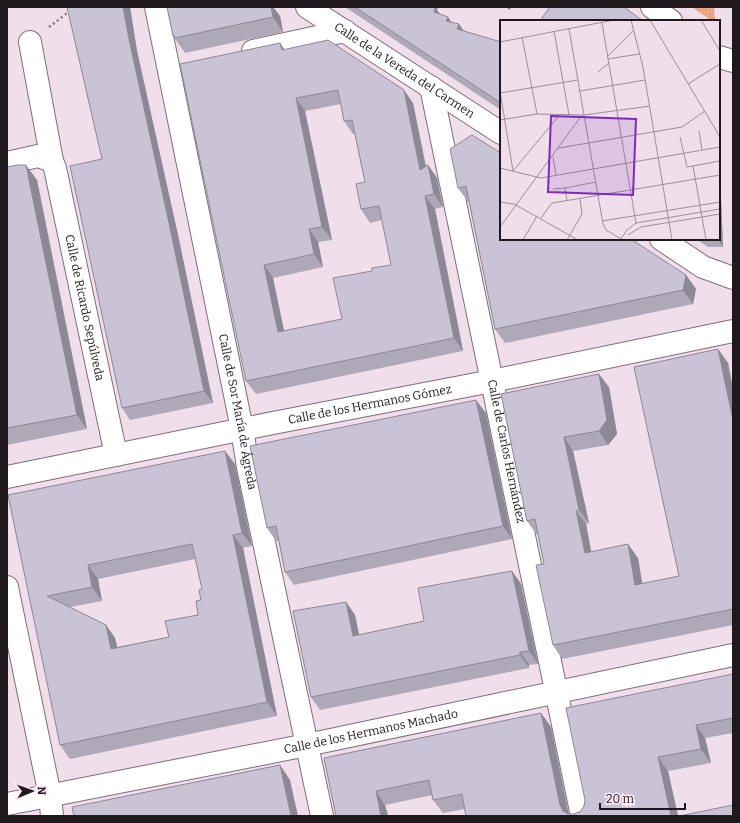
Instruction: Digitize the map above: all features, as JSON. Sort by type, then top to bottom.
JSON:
[{"type":"street","name":"Calle de Sor María de Ágreda","points":[[156,7],[177,67],[250,475],[322,816]]},
{"type":"street","name":"Calle de la Vereda del Carmen","points":[[308,7],[500,132]]},
{"type":"street","points":[[652,7],[670,20]]},
{"type":"street","points":[[231,56],[346,31]]},
{"type":"street","name":"Calle de Ricardo Sepúlveda","points":[[30,42],[52,161],[55,168],[116,455]]},
{"type":"street","points":[[720,57],[733,61]]},
{"type":"street","name":"Calle de Carlos Hernández","points":[[431,87],[582,816]]},
{"type":"street","points":[[7,163],[38,156],[52,161]]},
{"type":"street","points":[[662,240],[703,267],[733,278]]},
{"type":"street","name":"Calle de los Hermanos Gómez","points":[[7,477],[242,429],[492,381],[733,331]]},
{"type":"street","points":[[7,586],[51,806]]},
{"type":"street","name":"Calle de los Hermanos Machado","points":[[7,804],[51,806],[307,745],[733,655]]},
{"type":"path","points":[[30,42],[66,14],[73,12]]},
{"type":"shaded area","points":[[692,7],[714,7],[715,20],[711,20]]},
{"type":"building","points":[[67,7],[123,7],[204,391],[122,408],[70,166],[102,159]]},
{"type":"building","points":[[167,7],[271,7],[273,17],[175,38],[174,35],[173,36]]},
{"type":"building","points":[[355,7],[433,7],[435,8],[434,12],[448,17],[446,21],[459,24],[457,29],[500,42],[500,102]]},
{"type":"building","points":[[550,7],[624,7],[642,20],[541,20]]},
{"type":"building","points":[[328,40],[404,90],[420,170],[428,165],[434,194],[425,196],[454,338],[246,381],[180,64],[280,43],[282,50]],"holes":[[[338,90],[344,121],[352,120],[365,182],[356,184],[361,209],[379,206],[391,265],[372,268],[372,271],[333,278],[342,319],[278,332],[264,265],[314,254],[309,229],[322,227],[296,98]]]},
{"type":"building","points":[[472,135],[500,152],[500,240],[633,240],[686,275],[683,290],[495,329],[466,186],[458,188],[450,149]]},
{"type":"building","points":[[26,165],[77,415],[7,428],[7,167]]},
{"type":"building","points":[[718,349],[733,420],[733,609],[553,645],[536,565],[544,564],[535,519],[527,521],[501,394],[599,374],[607,420],[599,431],[564,437],[579,510],[576,511],[585,553],[628,544],[635,585],[679,576],[634,367]]},
{"type":"building","points":[[476,400],[503,526],[285,572],[276,526],[267,528],[250,446]]},
{"type":"building","points":[[225,451],[242,533],[233,535],[267,702],[60,745],[8,495]],"holes":[[[192,544],[202,589],[199,590],[201,600],[196,601],[198,615],[165,621],[169,637],[111,649],[106,625],[47,596],[92,587],[88,565]]]},
{"type":"building","points":[[512,571],[529,651],[520,652],[520,655],[311,697],[293,611],[346,602],[353,636],[424,621],[418,588]]},
{"type":"building","points":[[733,674],[733,718],[696,725],[701,749],[658,757],[671,816],[466,816],[462,794],[433,800],[429,780],[376,791],[381,816],[336,816],[324,758],[541,713],[560,805],[563,811],[568,814],[574,814],[581,811],[585,800],[566,708]]},
{"type":"building","points":[[280,765],[291,816],[74,816],[72,807]]},
{"type":"building","points":[[733,805],[733,816],[679,816]]}]
